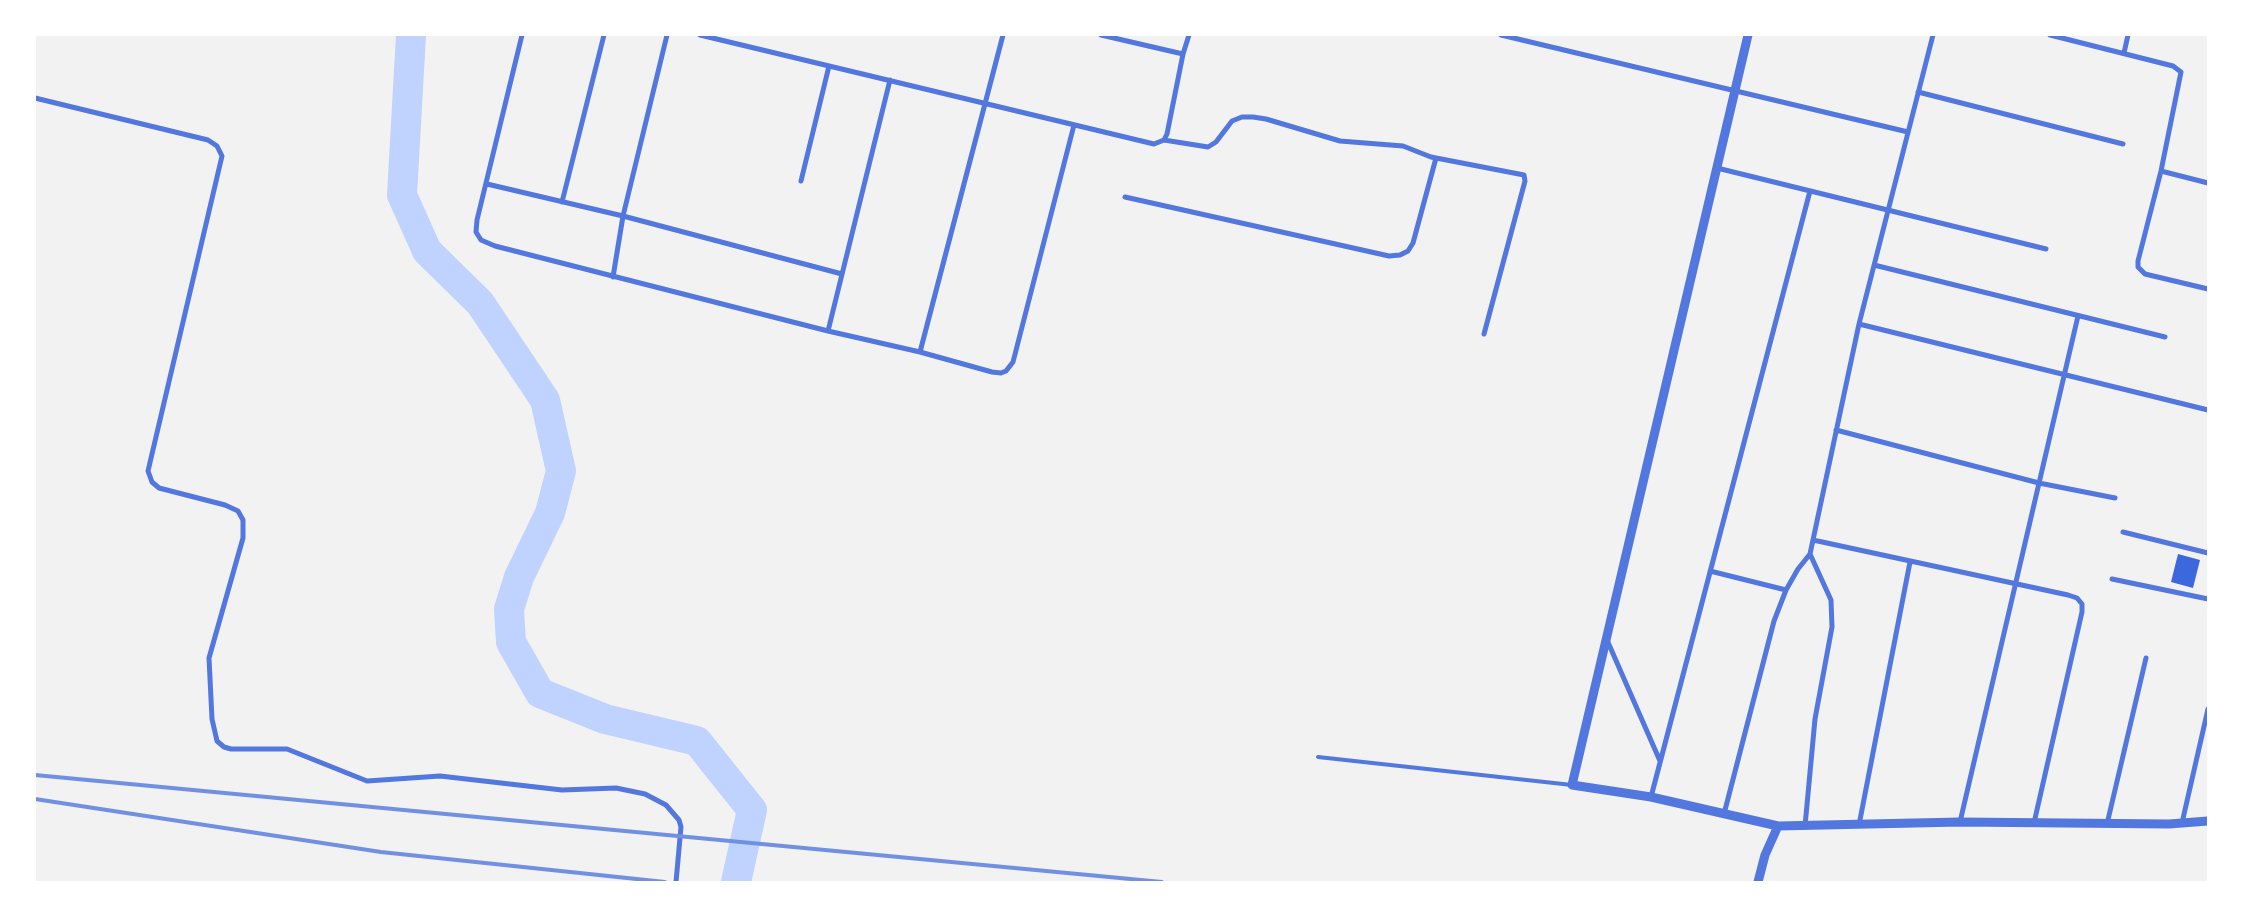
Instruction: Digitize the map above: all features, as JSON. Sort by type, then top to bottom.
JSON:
[{"type":"street","points":[[522,35],[491,157],[487,184],[476,226],[481,240],[494,246],[613,277],[920,352],[992,372],[1001,373],[1011,367],[1074,125]]},
{"type":"street","points":[[562,202],[604,35]]},
{"type":"street","points":[[613,277],[623,216],[668,35]]},
{"type":"street","points":[[700,35],[1148,143],[1160,143],[1164,140],[1208,148],[1216,142],[1232,121],[1242,117],[1253,117],[1266,119],[1340,141],[1403,146],[1436,158],[1520,173],[1526,178],[1484,334]]},
{"type":"street","points":[[727,42],[729,35]]},
{"type":"street","points":[[920,352],[1003,35]]},
{"type":"street","points":[[1101,35],[1183,54]]},
{"type":"street","points":[[1164,140],[1189,35]]},
{"type":"street","points":[[1501,35],[1908,132]]},
{"type":"street","points":[[1748,35],[1572,785],[1651,797],[1778,826],[1960,822],[2106,824],[2208,821]]},
{"type":"street","points":[[1724,814],[1774,620],[1786,590],[1798,568],[1810,554],[1858,324],[1933,35]]},
{"type":"street","points":[[2050,35],[2173,66],[2181,72],[2161,171],[2138,267],[2146,274],[2208,289]]},
{"type":"street","points":[[2124,53],[2128,35]]},
{"type":"street","points":[[801,181],[829,66]]},
{"type":"street","points":[[828,331],[890,80]]},
{"type":"street","points":[[1918,92],[2123,144]]},
{"type":"street","points":[[35,98],[208,140],[219,149],[222,156],[148,471],[152,482],[158,488],[225,505],[238,511],[243,520],[243,538],[209,658],[212,719],[218,741],[224,747],[231,749],[287,749],[367,781],[440,776],[562,790],[616,788],[645,794],[666,805],[679,820],[681,827],[676,882]]},
{"type":"street","points":[[1125,197],[1389,256],[1400,255],[1408,251],[1413,243],[1436,158]]},
{"type":"street","points":[[1716,168],[2046,249]]},
{"type":"street","points":[[2161,171],[2208,183]]},
{"type":"street","points":[[487,184],[623,216],[842,274]]},
{"type":"street","points":[[1651,797],[1810,191]]},
{"type":"street","points":[[1874,265],[2165,337]]},
{"type":"street","points":[[1960,822],[2078,316]]},
{"type":"street","points":[[1858,324],[2208,410]]},
{"type":"street","points":[[1836,430],[2039,483],[2115,498]]},
{"type":"street","points":[[2123,532],[2208,553]]},
{"type":"street","points":[[1813,540],[2078,598],[2082,604],[2034,823]]},
{"type":"street","points":[[1805,826],[1815,719],[1832,627],[1831,600],[1810,554]]},
{"type":"street","points":[[1859,825],[1910,562]]},
{"type":"street","points":[[1710,571],[1786,590]]},
{"type":"street","points":[[2112,579],[2208,599]]},
{"type":"street","points":[[1606,637],[1660,761]]},
{"type":"street","points":[[2106,824],[2146,658]]},
{"type":"street","points":[[2182,823],[2208,709]]},
{"type":"street","points":[[1758,882],[1765,855],[1778,826]]},
{"type":"lane","points":[[1318,757],[1572,785]]},
{"type":"building","points":[[2178,554],[2200,560],[2193,588],[2171,582]]},
{"type":"waterway","points":[[411,35],[402,195],[427,251],[480,303],[545,400],[561,471],[550,513],[519,577],[509,609],[511,642],[540,693],[605,719],[697,741],[752,810],[736,882]]},
{"type":"railway","points":[[35,775],[1162,882]]},
{"type":"railway","points":[[35,799],[381,852],[665,882]]}]
